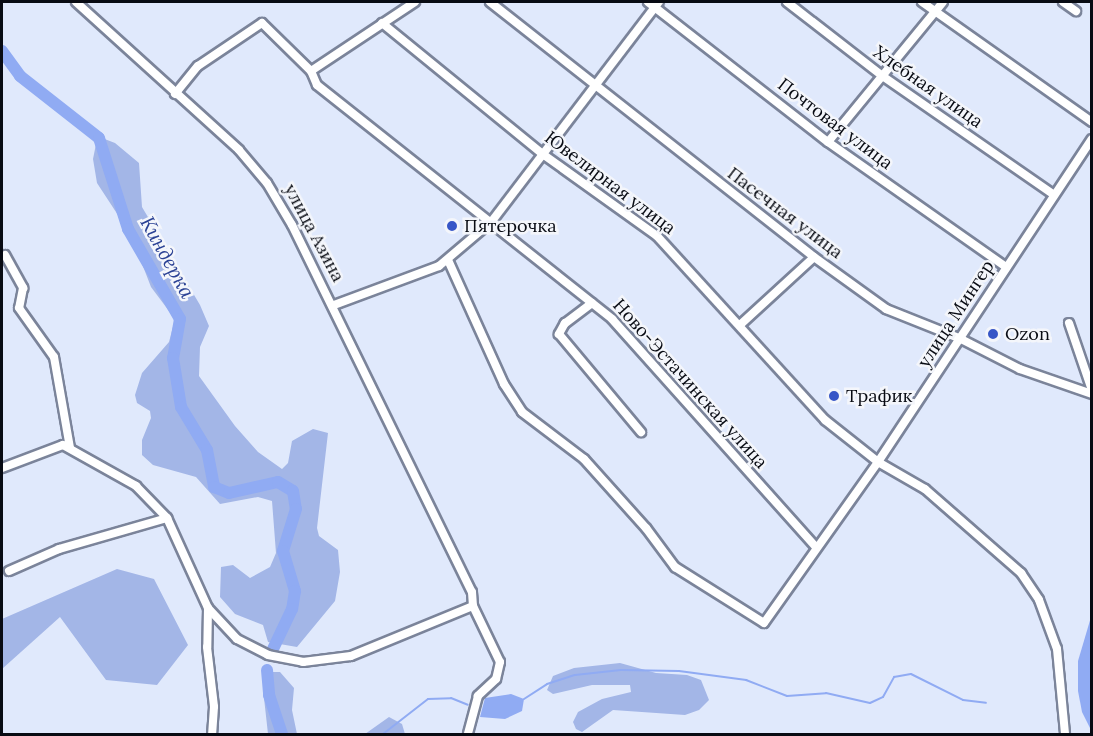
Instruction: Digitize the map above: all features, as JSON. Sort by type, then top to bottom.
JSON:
[{"type":"street","name":"улица Азина","points":[[76,2],[239,150],[267,183],[333,305],[410,472],[472,592],[473,606],[500,662],[500,672],[478,696],[468,735]]},
{"type":"street","points":[[311,71],[415,2]]},
{"type":"street","name":"Пасечная улица","points":[[490,2],[595,87],[814,257],[886,309],[961,339],[1020,369],[1092,392]]},
{"type":"street","name":"Хлебная улица","points":[[787,2],[881,75],[1053,195]]},
{"type":"street","points":[[922,2],[1092,122]]},
{"type":"street","points":[[828,142],[943,2]]},
{"type":"street","points":[[1063,2],[1076,10]]},
{"type":"street","points":[[333,305],[448,260],[492,221],[595,87],[654,3]]},
{"type":"street","name":"Почтовая улица","points":[[654,3],[828,142],[1006,267]]},
{"type":"street","name":"Ново-Эстачинская улица","points":[[175,94],[198,66],[262,23],[311,71],[316,85],[492,221],[612,319],[815,546]]},
{"type":"street","name":"Ювелирная улица","points":[[382,23],[544,155],[657,236],[741,324],[825,420],[878,462],[926,489],[1021,573],[1039,600],[1057,649],[1065,735]]},
{"type":"street","name":"улица Мингер","points":[[448,260],[508,392],[522,412],[584,459],[646,528],[675,567],[764,623],[815,546],[878,462],[1092,139]]},
{"type":"street","points":[[5,255],[23,288],[19,308],[54,357],[70,448]]},
{"type":"street","points":[[741,324],[814,257]]},
{"type":"street","points":[[592,303],[565,323],[559,334],[641,432]]},
{"type":"street","points":[[1069,323],[1092,392]]},
{"type":"street","points":[[2,468],[55,447],[70,448],[136,486],[167,518],[208,608],[223,627],[254,649],[282,659],[319,662],[351,656],[473,606]]},
{"type":"street","points":[[9,571],[59,549],[167,518]]},
{"type":"street","points":[[208,608],[207,647],[214,707],[212,735]]},
{"type":"shaded area","points":[[102,138],[115,143],[139,163],[142,207],[200,305],[209,326],[200,347],[199,376],[235,426],[258,452],[282,469],[288,463],[292,441],[313,429],[328,433],[317,528],[319,536],[338,550],[340,572],[335,601],[297,647],[268,642],[263,625],[235,614],[220,597],[221,567],[233,565],[250,578],[270,567],[276,553],[272,501],[258,497],[220,504],[196,477],[153,465],[142,455],[142,440],[151,418],[150,411],[137,403],[135,395],[142,373],[169,342],[175,319],[151,287],[131,235],[97,183],[93,159],[96,144]]},
{"type":"shaded area","points":[[117,569],[154,579],[188,645],[157,685],[106,680],[60,617],[2,669],[2,619]]},
{"type":"shaded area","points":[[1091,617],[1091,730],[1082,712],[1078,691],[1078,661]]},
{"type":"shaded area","points":[[620,663],[656,673],[687,675],[701,680],[709,700],[699,710],[685,715],[613,710],[582,732],[576,729],[573,722],[578,712],[602,699],[631,692],[630,685],[592,685],[553,694],[547,690],[553,676],[574,668]]},
{"type":"shaded area","points":[[272,672],[280,672],[294,688],[292,710],[297,734],[268,734],[263,689]]},
{"type":"shaded area","points":[[511,694],[524,699],[522,711],[505,719],[480,717],[485,698]]},
{"type":"shaded area","points":[[389,717],[402,724],[405,734],[365,734]]},
{"type":"waterway","name":"Киндерка","points":[[2,51],[20,76],[99,138],[128,229],[180,319],[173,358],[181,407],[207,450],[214,487],[229,493],[278,482],[293,491],[296,509],[283,551],[295,591],[292,609],[273,649]]},
{"type":"waterway","name":"Киндерка","points":[[267,670],[269,695],[282,734]]},
{"type":"waterway","points":[[524,699],[547,684],[575,675],[621,670],[679,671],[746,680],[787,696],[826,693],[870,703],[883,697],[894,677],[911,674],[963,700],[986,703]]},
{"type":"waterway","points":[[383,734],[428,699],[451,698],[468,705]]},
{"type":"place","name":"Пятерочка","points":[[452,226]]},
{"type":"place","name":"Ozon","points":[[993,334]]},
{"type":"place","name":"Трафик","points":[[834,396]]}]
